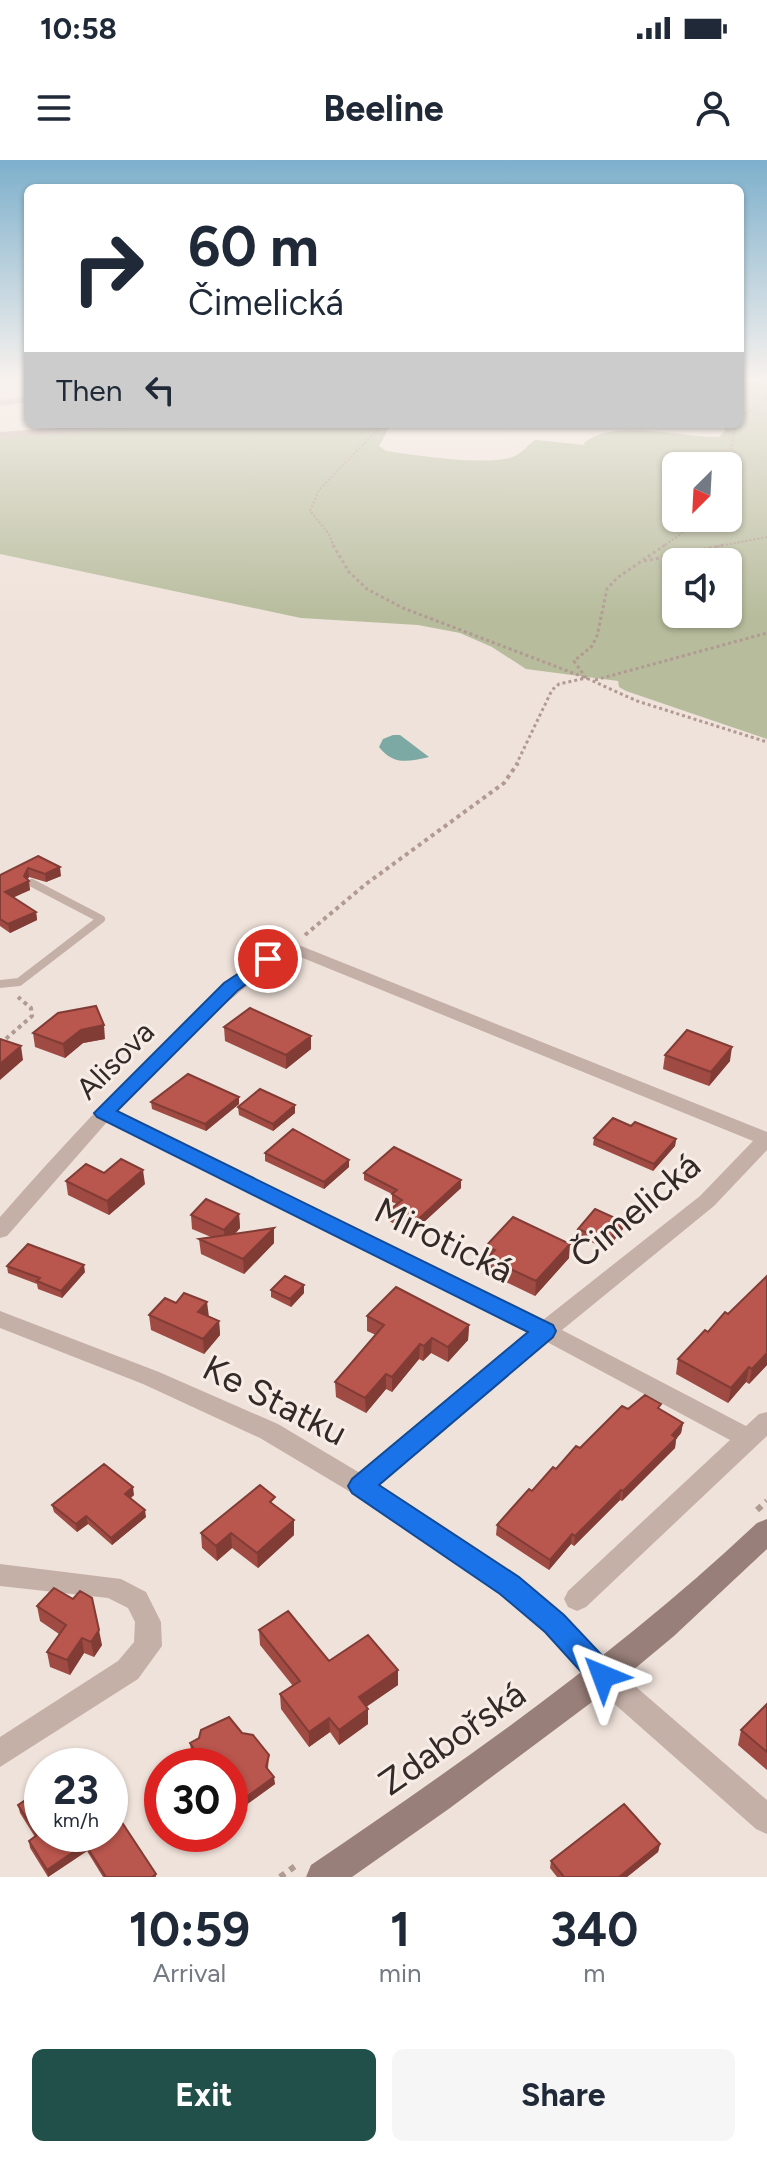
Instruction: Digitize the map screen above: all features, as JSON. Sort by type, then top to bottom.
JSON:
[{"type":"street","name":"Alisova","points":[[0,1231],[104,1113],[231,987],[286,945]]},
{"type":"street","points":[[286,945],[767,1139]]},
{"type":"street","name":"Mirotická","points":[[104,1113],[545,1331],[749,1439]]},
{"type":"street","name":"Čimelická","points":[[361,1486],[545,1331],[707,1201],[767,1139]]},
{"type":"street","name":"Ke Statku","points":[[0,1319],[151,1378],[269,1431],[361,1486],[510,1585],[554,1623],[603,1676],[767,1819]]},
{"type":"street","points":[[577,1599],[767,1421]]},
{"type":"street","name":"Zdabořská","points":[[314,1868],[548,1720],[603,1676],[757,1525]]},
{"type":"street","points":[[0,1575],[112,1587],[137,1600],[148,1622],[148,1646],[128,1670],[0,1753]]},
{"type":"lane","points":[[2,984],[19,982],[101,919],[32,883]]},
{"type":"path","points":[[350,458],[319,490],[310,511],[329,534],[337,556],[367,589],[403,608],[586,678],[637,701],[767,742]]},
{"type":"path","points":[[586,678],[574,661],[592,646],[597,636],[607,589],[617,578],[682,532]]},
{"type":"path","points":[[641,562],[767,537]]},
{"type":"path","points":[[593,681],[767,633]]},
{"type":"path","points":[[286,945],[301,939],[366,884],[504,783],[516,771],[523,749],[552,690],[559,684],[586,678]]},
{"type":"path","points":[[0,1044],[32,1016],[31,1008],[2,984]]},
{"type":"path","points":[[757,1525],[767,1501]]},
{"type":"path","points":[[280,1877],[314,1868]]},
{"type":"green space","points":[[0,458],[662,458],[662,532],[742,532],[742,458],[767,458],[767,739],[626,691],[619,687],[618,681],[526,669],[492,647],[460,633],[418,625],[301,618],[0,554]]},
{"type":"water","points":[[400,735],[429,757],[407,761],[390,757],[379,747],[383,739]]},
{"type":"building","points":[[38,856],[60,867],[45,874],[28,868],[24,876],[29,881],[5,892],[36,912],[8,924],[0,919],[0,875]]},
{"type":"building","points":[[96,1006],[104,1025],[81,1030],[63,1044],[33,1033],[58,1013]]},
{"type":"building","points":[[250,1008],[311,1036],[286,1055],[224,1027]]},
{"type":"building","points":[[687,1030],[732,1047],[711,1072],[665,1055]]},
{"type":"building","points":[[0,1039],[21,1046],[0,1064]]},
{"type":"building","points":[[188,1074],[239,1097],[205,1124],[151,1102]]},
{"type":"building","points":[[260,1089],[295,1105],[273,1124],[238,1107]]},
{"type":"building","points":[[613,1118],[631,1126],[635,1122],[676,1139],[654,1164],[594,1138]]},
{"type":"building","points":[[293,1129],[349,1160],[324,1182],[265,1153]]},
{"type":"building","points":[[394,1147],[461,1180],[412,1225],[387,1212],[402,1200],[392,1194],[397,1190],[364,1173]]},
{"type":"building","points":[[121,1159],[143,1170],[107,1201],[66,1181],[86,1164],[104,1173]]},
{"type":"building","points":[[206,1199],[239,1214],[224,1230],[191,1215]]},
{"type":"building","points":[[595,1209],[624,1222],[608,1241],[578,1229]]},
{"type":"building","points":[[513,1217],[570,1244],[536,1281],[487,1258],[495,1250],[486,1246]]},
{"type":"building","points":[[274,1228],[243,1259],[199,1239]]},
{"type":"building","points":[[28,1244],[84,1265],[61,1291],[37,1281],[40,1278],[7,1266]]},
{"type":"building","points":[[285,1276],[304,1285],[290,1299],[271,1290]]},
{"type":"building","points":[[767,1276],[767,1353],[752,1369],[749,1367],[731,1388],[678,1359],[705,1330],[708,1332],[725,1312],[728,1314]]},
{"type":"building","points":[[396,1287],[469,1325],[448,1347],[432,1338],[424,1346],[420,1344],[392,1377],[386,1374],[365,1398],[335,1382],[384,1325],[367,1316]]},
{"type":"building","points":[[184,1293],[207,1302],[198,1312],[219,1321],[203,1339],[149,1315],[165,1298],[176,1303]]},
{"type":"building","points":[[645,1395],[661,1404],[658,1408],[683,1423],[672,1435],[676,1438],[575,1536],[572,1534],[550,1560],[497,1525],[529,1489],[532,1491],[576,1446],[580,1448],[622,1406],[628,1409]]},
{"type":"building","points":[[104,1464],[133,1487],[125,1494],[145,1510],[111,1538],[86,1516],[76,1524],[52,1505]]},
{"type":"building","points":[[260,1485],[275,1497],[270,1502],[294,1520],[257,1553],[231,1533],[216,1546],[201,1533]]},
{"type":"building","points":[[54,1588],[73,1599],[80,1591],[92,1598],[99,1630],[91,1642],[82,1638],[67,1660],[47,1652],[66,1625],[37,1606]]},
{"type":"building","points":[[288,1611],[329,1661],[368,1635],[398,1670],[359,1697],[368,1709],[339,1730],[329,1718],[309,1732],[280,1694],[300,1681],[259,1630]]},
{"type":"building","points":[[767,1704],[767,1752],[741,1730]]},
{"type":"building","points":[[229,1717],[242,1733],[253,1735],[269,1755],[266,1767],[274,1777],[248,1796],[248,1748],[193,1748],[190,1743],[199,1738],[201,1730]]},
{"type":"building","points":[[24,1801],[24,1814],[18,1805]]},
{"type":"building","points":[[624,1804],[660,1844],[619,1877],[564,1877],[551,1861]]},
{"type":"building","points":[[128,1832],[156,1874],[152,1877],[106,1877],[90,1852],[128,1852]]},
{"type":"building","points":[[36,1852],[73,1852],[47,1870]]},
{"type":"route","points":[[268,959],[231,987],[104,1113],[545,1331],[361,1486],[510,1585],[554,1623],[603,1676]]}]
